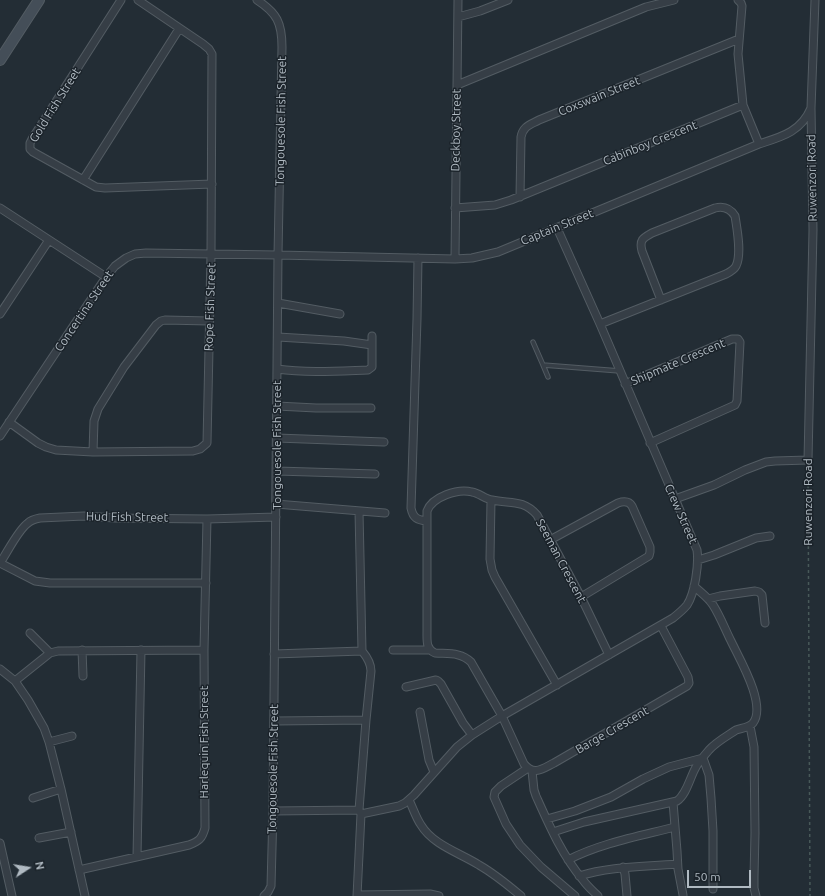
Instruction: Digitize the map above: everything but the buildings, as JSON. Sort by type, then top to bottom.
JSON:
[{"type":"street","points":[[0,60],[39,0]]},
{"type":"street","name":"Gold Fish Street","points":[[121,0],[32,139],[29,145],[30,149],[32,152],[93,186],[101,188],[212,184]]},
{"type":"street","name":"Rope Fish Street","points":[[9,422],[38,443],[56,450],[93,452],[193,451],[200,449],[207,443],[212,184],[212,54],[207,47],[138,0]]},
{"type":"street","name":"Tongouesole Fish Street","points":[[257,0],[267,7],[274,15],[280,30],[282,42],[278,255],[273,811],[271,886],[264,896]]},
{"type":"street","name":"Deckboy Street","points":[[455,259],[458,0]]},
{"type":"street","points":[[458,17],[480,11],[508,0]]},
{"type":"street","points":[[457,85],[646,4],[674,0]]},
{"type":"street","points":[[738,0],[742,6],[738,54],[742,105],[759,144]]},
{"type":"street","name":"Ruwenzori Road","points":[[808,460],[813,230],[811,108],[815,0]]},
{"type":"street","points":[[83,180],[179,28]]},
{"type":"street","name":"Coxswain Street","points":[[520,197],[521,137],[523,130],[527,126],[739,39]]},
{"type":"street","name":"Cabinboy Crescent","points":[[455,208],[495,205],[520,197],[742,105]]},
{"type":"street","name":"Captain Street","points":[[278,255],[455,259],[472,258],[498,252],[759,144],[780,137],[798,127],[806,119],[811,108]]},
{"type":"street","points":[[0,208],[106,277]]},
{"type":"street","points":[[600,324],[726,274],[735,267],[738,258],[738,240],[735,216],[731,211],[726,208],[715,208],[647,235],[641,241],[640,247],[660,300]]},
{"type":"street","name":"Crew Street","points":[[409,800],[457,746],[502,716],[673,618],[684,609],[691,597],[694,586],[698,560],[697,550],[600,324],[556,228]]},
{"type":"street","points":[[0,314],[49,240]]},
{"type":"street","name":"Concertina Street","points":[[0,436],[106,277],[121,261],[135,254],[146,253],[278,255]]},
{"type":"street","points":[[418,258],[411,508],[412,514],[416,518],[427,521]]},
{"type":"street","points":[[278,303],[340,314]]},
{"type":"street","points":[[93,452],[94,421],[98,409],[124,367],[156,325],[165,320],[209,321]]},
{"type":"street","points":[[278,369],[298,371],[368,370],[372,367],[372,336]]},
{"type":"street","points":[[278,338],[344,341],[372,345]]},
{"type":"street","name":"Shipmate Crescent","points":[[625,384],[732,339],[736,339],[740,342],[737,401],[735,405],[650,443]]},
{"type":"street","points":[[277,406],[371,408]]},
{"type":"street","points":[[277,438],[384,442]]},
{"type":"street","points":[[675,499],[714,485],[766,462],[808,460]]},
{"type":"street","points":[[277,471],[375,474]]},
{"type":"street","name":"Seeman Crescent","points":[[432,652],[427,645],[427,511],[431,504],[443,496],[456,492],[472,492],[491,500],[519,503],[532,509],[537,515],[581,596],[609,655]]},
{"type":"street","points":[[491,500],[490,559],[492,570],[495,578],[558,684]]},
{"type":"street","points":[[550,540],[618,503],[628,502],[631,504],[650,547],[649,556],[581,596]]},
{"type":"street","points":[[276,504],[386,513]]},
{"type":"street","points":[[359,511],[362,650],[368,659],[371,671],[360,812],[357,896],[430,894],[439,896]]},
{"type":"street","name":"Hud Fish Street","points":[[0,563],[28,522],[40,518],[84,516],[115,518],[207,519],[276,517]]},
{"type":"street","name":"Harlequin Fish Street","points":[[79,870],[189,845],[201,839],[203,835],[205,828],[204,650],[207,519]]},
{"type":"street","points":[[698,560],[756,538],[770,536]]},
{"type":"street","points":[[0,563],[35,581],[50,584],[206,583]]},
{"type":"street","points":[[553,832],[584,822],[677,801],[685,791],[696,766],[709,749],[718,741],[738,729],[750,726],[754,722],[757,712],[754,694],[748,675],[719,616],[708,599],[694,586]]},
{"type":"street","points":[[708,599],[720,596],[759,592],[762,595],[765,623]]},
{"type":"street","name":"Barge Crescent","points":[[530,770],[540,770],[554,763],[687,686],[689,683],[688,677],[661,626]]},
{"type":"street","points":[[30,633],[50,653]]},
{"type":"street","points":[[15,681],[50,653],[58,650],[204,650]]},
{"type":"street","points":[[82,650],[83,676]]},
{"type":"street","points":[[136,857],[141,650]]},
{"type":"street","points":[[274,654],[362,650]]},
{"type":"street","points":[[393,650],[458,655],[467,658],[473,665],[502,716],[524,764],[530,770],[536,796],[568,860],[579,876],[598,896]]},
{"type":"street","points":[[0,669],[15,681],[44,728],[61,789],[85,896]]},
{"type":"street","points":[[406,687],[436,680],[438,681],[463,723],[472,735]]},
{"type":"street","points":[[420,712],[429,760],[434,772]]},
{"type":"street","points":[[274,721],[366,720]]},
{"type":"street","points":[[750,726],[754,747],[754,888],[756,896]]},
{"type":"street","points":[[49,742],[72,736]]},
{"type":"street","points":[[547,819],[574,811],[611,797],[643,779],[669,767],[703,758]]},
{"type":"street","points":[[703,758],[709,775],[714,831],[713,889]]},
{"type":"street","points":[[530,770],[500,786],[495,792],[494,797],[506,824],[520,845],[541,867],[575,896]]},
{"type":"street","points":[[33,798],[61,789]]},
{"type":"street","points":[[273,811],[360,812],[399,806],[409,800],[421,826],[432,837],[449,849],[479,865],[520,896]]},
{"type":"street","points":[[673,802],[677,864],[683,895]]},
{"type":"street","points":[[568,860],[580,854],[599,848],[675,827]]},
{"type":"street","points":[[39,838],[70,832]]},
{"type":"street","points":[[0,843],[12,896]]},
{"type":"street","points":[[579,876],[593,871],[623,867],[677,864]]},
{"type":"street","points":[[623,867],[627,896]]},
{"type":"lane","points":[[533,342],[548,377]]},
{"type":"lane","points":[[544,365],[620,371]]},
{"type":"path","name":"Ruwenzori Road","points":[[808,460],[810,896]]}]
